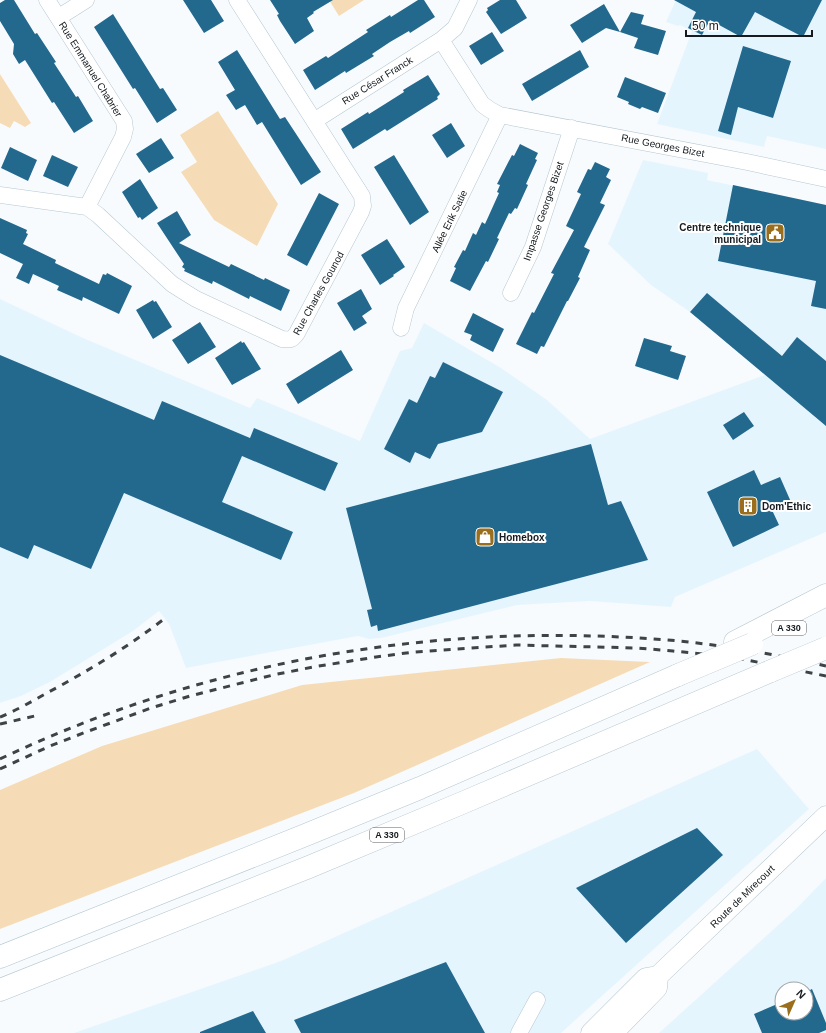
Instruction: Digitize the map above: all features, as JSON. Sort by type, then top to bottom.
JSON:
[{"type":"highway","points":[[744,643],[826,595]]},
{"type":"highway","name":"A 330","points":[[0,957],[308,834],[678,675],[744,643],[826,612]]},
{"type":"highway","name":"A 330","points":[[0,990],[316,864],[826,648]]},
{"type":"main road","name":"Route de Mirecourt","points":[[591,1033],[646,978],[658,976],[826,816]]},
{"type":"main road","name":"Route de Mirecourt","points":[[613,1033],[657,988],[658,976]]},
{"type":"street","name":"Rue Emmanuel Chabrier","points":[[47,0],[124,121],[125,129],[123,137],[87,207]]},
{"type":"street","name":"Rue Emmanuel Chabrier","points":[[59,17],[86,0]]},
{"type":"street","name":"Rue Charles Gounod","points":[[87,207],[98,215],[172,284],[183,291],[282,339],[292,339],[297,333],[358,219],[363,206],[362,196],[237,0]]},
{"type":"street","name":"Rue César Franck","points":[[314,121],[441,40],[454,28],[469,0]]},
{"type":"street","points":[[441,40],[482,104],[500,115]]},
{"type":"street","name":"Rue Georges Bizet","points":[[500,115],[747,162],[826,179]]},
{"type":"street","name":"Allée Erik Satie","points":[[401,328],[406,308],[500,115]]},
{"type":"street","name":"Impasse Georges Bizet","points":[[511,293],[533,247],[572,128]]},
{"type":"street","points":[[0,195],[87,207]]},
{"type":"street","points":[[519,1033],[537,1000]]},
{"type":"shaded area","points":[[329,0],[364,0],[339,16]]},
{"type":"shaded area","points":[[676,0],[826,0],[826,149],[767,136],[764,147],[657,124],[692,31],[680,25],[678,26],[666,22]]},
{"type":"shaded area","points":[[0,74],[31,123],[25,127],[14,121],[10,128],[0,123]]},
{"type":"shaded area","points":[[218,111],[278,204],[257,246],[214,220],[181,172],[197,162],[180,135]]},
{"type":"shaded area","points":[[643,160],[708,173],[707,180],[826,205],[826,532],[675,597],[671,607],[590,601],[517,605],[381,638],[369,639],[358,636],[186,668],[169,624],[159,611],[133,631],[50,682],[21,696],[0,703],[0,299],[83,338],[250,408],[257,398],[360,441],[400,351],[412,348],[424,323],[501,368],[547,400],[590,439],[765,375],[690,312],[651,285],[608,244]]},
{"type":"shaded area","points":[[561,658],[650,662],[354,793],[0,929],[0,790],[102,746],[302,685]]},
{"type":"shaded area","points":[[757,749],[809,809],[561,1033],[74,1033],[281,961]]},
{"type":"shaded area","points":[[826,878],[826,1033],[659,1033],[797,908]]},
{"type":"building","points":[[5,0],[14,0],[35,34],[37,33],[56,62],[54,63],[76,97],[78,96],[93,121],[74,133],[54,102],[52,103],[25,60],[19,64],[13,54],[14,44],[0,21],[0,3]]},
{"type":"building","points":[[183,0],[211,0],[224,21],[204,33]]},
{"type":"building","points":[[270,0],[333,0],[313,12],[314,13],[307,18],[314,31],[295,44],[280,21],[277,15],[279,14]]},
{"type":"building","points":[[418,0],[424,0],[435,17],[410,33],[409,31],[390,42],[372,54],[374,56],[346,73],[345,71],[315,90],[303,70],[326,56],[328,58],[368,32],[366,30],[390,15],[391,17]]},
{"type":"building","points":[[500,0],[516,0],[527,18],[501,34],[486,12],[488,10],[487,8]]},
{"type":"building","points":[[674,0],[822,0],[803,37],[755,12],[741,37],[710,20],[702,35],[688,28],[696,12]]},
{"type":"building","points":[[604,4],[620,32],[606,28],[582,43],[570,25]]},
{"type":"building","points":[[631,12],[644,15],[641,24],[666,31],[658,55],[634,48],[638,38],[620,32]]},
{"type":"building","points":[[113,14],[160,89],[163,88],[177,110],[157,123],[135,88],[133,89],[94,27]]},
{"type":"building","points":[[492,32],[504,51],[481,65],[469,46]]},
{"type":"building","points":[[743,46],[791,61],[773,118],[738,107],[731,135],[718,131]]},
{"type":"building","points":[[237,50],[280,119],[285,117],[321,172],[301,185],[262,122],[257,125],[245,105],[236,110],[226,95],[235,90],[218,62]]},
{"type":"building","points":[[580,50],[589,67],[532,101],[522,84]]},
{"type":"building","points":[[428,75],[440,94],[437,97],[438,99],[387,131],[385,129],[353,149],[341,129],[368,112],[369,114],[404,92],[403,90]]},
{"type":"building","points":[[625,77],[666,93],[658,113],[642,107],[640,109],[617,97]]},
{"type":"building","points":[[451,123],[465,146],[447,158],[432,135]]},
{"type":"building","points":[[161,138],[174,158],[149,173],[136,154]]},
{"type":"building","points":[[520,144],[538,153],[535,159],[537,160],[517,209],[515,208],[511,214],[509,213],[488,262],[486,261],[470,291],[450,281],[456,268],[454,267],[463,250],[465,251],[473,233],[476,235],[482,222],[485,224],[499,193],[497,192],[500,185],[497,184],[512,155],[514,156]]},
{"type":"building","points":[[10,147],[37,160],[28,181],[1,168]]},
{"type":"building","points":[[52,155],[78,167],[68,187],[43,176]]},
{"type":"building","points":[[394,155],[429,212],[410,225],[374,167]]},
{"type":"building","points":[[595,162],[610,169],[606,177],[611,180],[600,203],[605,205],[584,247],[590,250],[578,277],[580,278],[544,347],[541,346],[537,354],[516,344],[532,312],[534,313],[554,274],[551,273],[574,230],[566,226],[581,194],[577,192],[588,169],[591,170]]},
{"type":"building","points":[[140,179],[158,208],[142,220],[140,217],[138,218],[122,192]]},
{"type":"building","name":"Centre technique municipal","points":[[733,185],[826,205],[826,309],[811,306],[816,281],[718,261]]},
{"type":"building","points":[[319,193],[339,204],[307,266],[287,255]]},
{"type":"building","points":[[177,211],[191,235],[179,243],[229,267],[231,264],[264,280],[265,278],[290,290],[281,311],[250,296],[249,299],[213,281],[212,284],[184,271],[185,269],[182,267],[184,264],[157,223]]},
{"type":"building","points":[[0,218],[27,230],[26,233],[28,234],[23,244],[56,260],[55,263],[99,284],[103,274],[106,275],[107,273],[132,286],[119,314],[83,297],[82,301],[57,290],[59,286],[33,274],[29,284],[16,278],[23,264],[0,253]]},
{"type":"building","points":[[387,239],[405,267],[380,285],[361,255]]},
{"type":"building","points":[[361,289],[372,309],[362,316],[367,323],[354,331],[337,303]]},
{"type":"building","points":[[707,293],[782,356],[797,337],[826,361],[826,426],[690,312]]},
{"type":"building","points":[[153,300],[154,302],[156,301],[172,327],[153,339],[136,310]]},
{"type":"building","points":[[473,313],[504,329],[493,352],[470,340],[472,335],[464,332]]},
{"type":"building","points":[[200,322],[216,347],[188,364],[172,340]]},
{"type":"building","points":[[644,338],[672,346],[670,351],[686,356],[678,380],[635,366]]},
{"type":"building","points":[[241,341],[242,343],[244,342],[261,369],[232,385],[215,358]]},
{"type":"building","points":[[341,350],[353,370],[298,404],[286,384]]},
{"type":"building","points":[[0,355],[154,420],[162,401],[250,438],[254,428],[338,463],[325,491],[242,456],[222,502],[293,532],[281,560],[124,493],[91,569],[34,545],[28,559],[0,547]]},
{"type":"building","points":[[443,362],[503,392],[482,432],[438,444],[430,459],[415,452],[410,463],[384,449],[409,399],[417,403],[430,376],[435,378]]},
{"type":"building","points":[[744,412],[754,426],[733,440],[723,425]]},
{"type":"building","name":"Homebox","points":[[591,444],[608,505],[621,501],[648,560],[378,631],[377,625],[371,627],[367,610],[372,609],[346,508]]},
{"type":"building","name":"Dom'Ethic","points":[[754,470],[761,485],[780,477],[791,502],[772,510],[779,525],[733,547],[707,492]]},
{"type":"building","points":[[697,828],[723,855],[626,943],[576,888]]},
{"type":"building","points":[[446,962],[485,1033],[301,1033],[294,1020]]},
{"type":"building","points":[[814,994],[826,1023],[826,1030],[819,1033],[762,1033],[754,1014],[774,1005],[774,1021],[814,1021]]},
{"type":"building","points":[[253,1011],[266,1033],[200,1033],[200,1032]]},
{"type":"railway","points":[[0,717],[29,703],[99,663],[125,647],[164,619]]},
{"type":"railway","points":[[0,759],[81,724],[163,695],[247,672],[332,654],[417,642],[504,636],[591,636],[679,641],[753,651],[826,666]]},
{"type":"railway","points":[[0,769],[50,746],[86,732],[151,708],[190,696],[273,675],[313,667],[414,652],[516,645],[637,648],[732,657],[826,676]]},
{"type":"railway","points":[[0,724],[39,715]]},
{"type":"place","name":"Centre technique municipal","points":[[775,233]]},
{"type":"place","name":"Dom'Ethic","points":[[748,506]]},
{"type":"place","name":"Homebox","points":[[485,537]]}]
